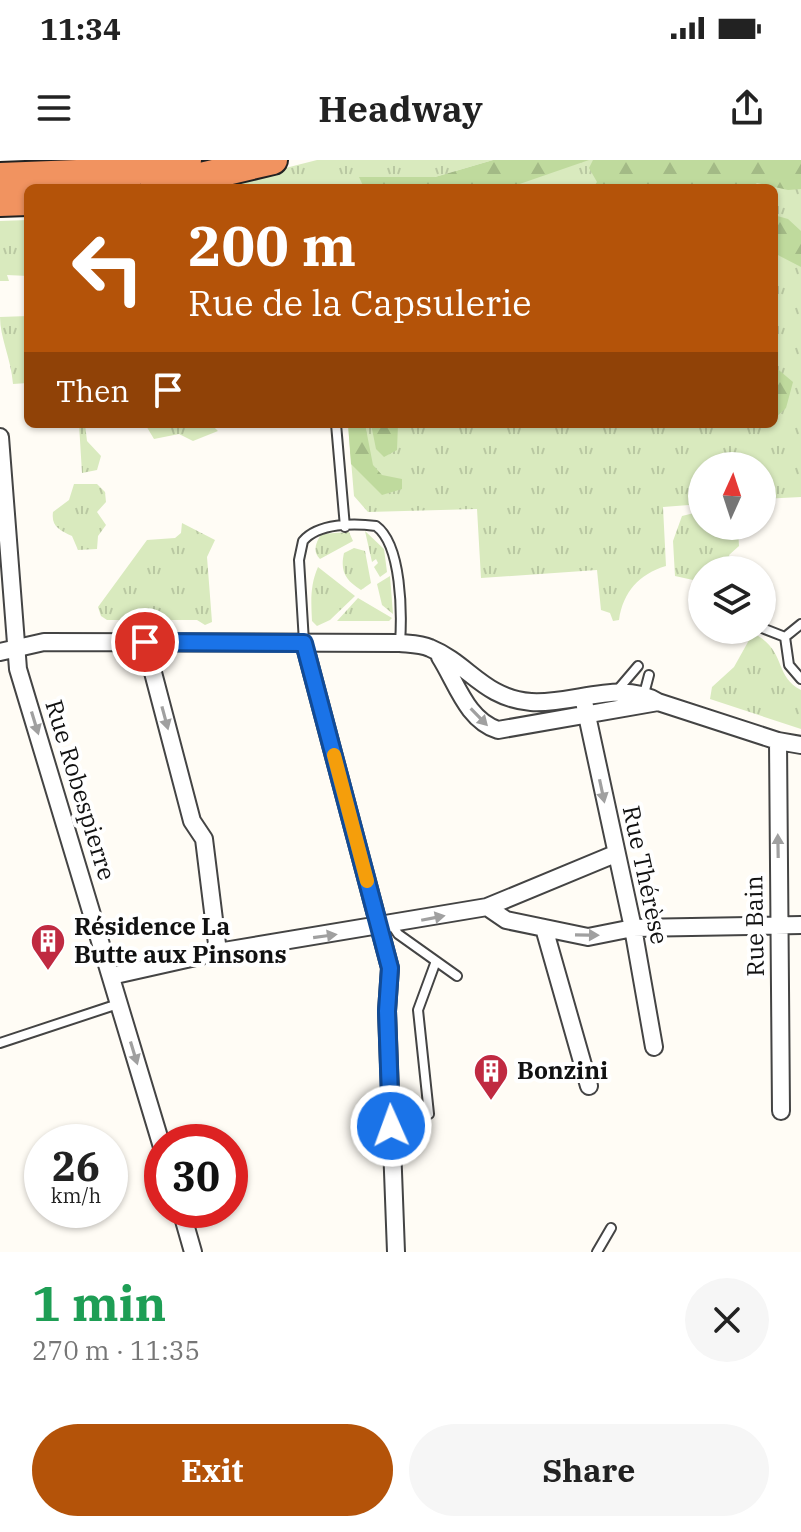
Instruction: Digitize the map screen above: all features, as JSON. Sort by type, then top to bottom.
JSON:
[{"type":"highway","points":[[0,177],[128,172],[187,160]]},
{"type":"highway","points":[[171,184],[273,160]]},
{"type":"highway","points":[[0,202],[24,201]]},
{"type":"street","name":"Rue Robespierre","points":[[0,437],[8,650],[18,669],[155,1124]]},
{"type":"street","points":[[8,650],[44,642],[400,643],[428,647],[474,681],[505,697],[531,702],[615,693],[651,698],[778,741],[801,745]]},
{"type":"street","points":[[145,642],[192,821],[204,839],[218,952]]},
{"type":"street","points":[[304,643],[386,926],[390,968],[387,1011],[396,1252]]},
{"type":"street","points":[[437,652],[472,713],[484,725],[498,730],[585,715],[651,698]]},
{"type":"street","name":"Rue Thérèse","points":[[583,697],[633,928],[654,1047]]},
{"type":"street","name":"Rue Bain","points":[[778,741],[781,1111]]},
{"type":"street","points":[[111,976],[218,952],[487,907],[615,854]]},
{"type":"street","points":[[487,907],[506,920],[588,937],[633,928],[801,925]]},
{"type":"street","points":[[544,928],[589,1086]]},
{"type":"street","points":[[186,1228],[193,1252]]},
{"type":"lane","points":[[336,428],[345,527]]},
{"type":"lane","points":[[304,643],[299,560],[303,541],[321,528],[376,526],[388,539],[401,594],[400,643]]},
{"type":"lane","points":[[785,637],[801,624]]},
{"type":"lane","points":[[776,633],[785,637]]},
{"type":"lane","points":[[785,637],[789,665],[801,679]]},
{"type":"lane","points":[[615,693],[638,666]]},
{"type":"lane","points":[[649,675],[651,698]]},
{"type":"lane","points":[[386,926],[457,976]]},
{"type":"lane","points":[[429,1114],[418,1010],[436,961]]},
{"type":"lane","points":[[0,1043],[119,1003]]},
{"type":"lane","points":[[597,1252],[611,1228]]},
{"type":"green space","points":[[317,160],[493,160],[435,177],[360,177],[363,184],[222,184]]},
{"type":"green space","points":[[493,160],[589,160],[520,184],[362,184],[359,177],[435,177]]},
{"type":"green space","points":[[563,160],[801,160],[801,497],[776,498],[776,452],[688,452],[688,505],[663,507],[666,566],[640,579],[624,601],[619,620],[613,621],[610,613],[601,610],[597,570],[481,578],[477,509],[368,512],[354,496],[348,428],[778,428],[778,184],[500,184]]},
{"type":"green space","points":[[593,160],[801,160],[801,189],[788,190],[778,188],[778,184],[757,183],[596,184],[589,168]]},
{"type":"green space","points":[[778,216],[788,219],[801,231],[801,267],[778,255]]},
{"type":"green space","points":[[24,220],[24,276],[7,275],[9,281],[0,281],[0,221]]},
{"type":"green space","points":[[24,316],[24,383],[13,384],[0,317]]},
{"type":"green space","points":[[778,369],[793,382],[786,408],[778,415]]},
{"type":"green space","points":[[79,428],[85,428],[87,441],[101,456],[97,470],[82,473]]},
{"type":"green space","points":[[147,428],[215,428],[218,431],[193,441],[179,434],[154,439]]},
{"type":"green space","points":[[348,428],[366,428],[373,465],[382,475],[402,479],[402,489],[382,495],[351,464]]},
{"type":"green space","points":[[372,428],[398,428],[397,450],[384,457],[376,449]]},
{"type":"green space","points":[[74,484],[97,484],[105,492],[106,502],[97,512],[106,525],[98,536],[97,549],[78,550],[72,536],[60,530],[53,521],[53,512],[69,500]]},
{"type":"green space","points":[[688,514],[688,540],[739,540],[739,546],[729,556],[688,556],[688,579],[675,576],[673,541],[682,516]]},
{"type":"green space","points":[[182,523],[215,540],[207,557],[212,622],[205,625],[197,620],[107,620],[101,616],[98,607],[147,540],[175,538],[181,533]]},
{"type":"green space","points":[[365,531],[384,549],[387,572],[380,577],[374,567],[378,563],[376,559],[372,562]]},
{"type":"green space","points":[[349,532],[353,541],[320,559],[315,550],[321,534]]},
{"type":"green space","points":[[354,548],[365,551],[371,583],[361,590],[351,583],[343,570],[344,553]]},
{"type":"green space","points":[[318,567],[355,596],[330,620],[317,626],[312,621],[311,600]]},
{"type":"green space","points":[[390,576],[393,614],[382,605],[377,584]]},
{"type":"green space","points":[[358,598],[392,618],[389,621],[337,621]]},
{"type":"green space","points":[[747,644],[768,644],[786,677],[801,690],[801,729],[710,699],[712,687],[734,667]]},
{"type":"slow traffic","points":[[334,755],[367,881]]},
{"type":"place","name":"Résidence La Butte aux Pinsons","points":[[48,972]]},
{"type":"place","name":"Bonzini","points":[[491,1102]]},
{"type":"route","points":[[145,642],[304,643],[390,968],[387,1011],[391,1126]]}]
